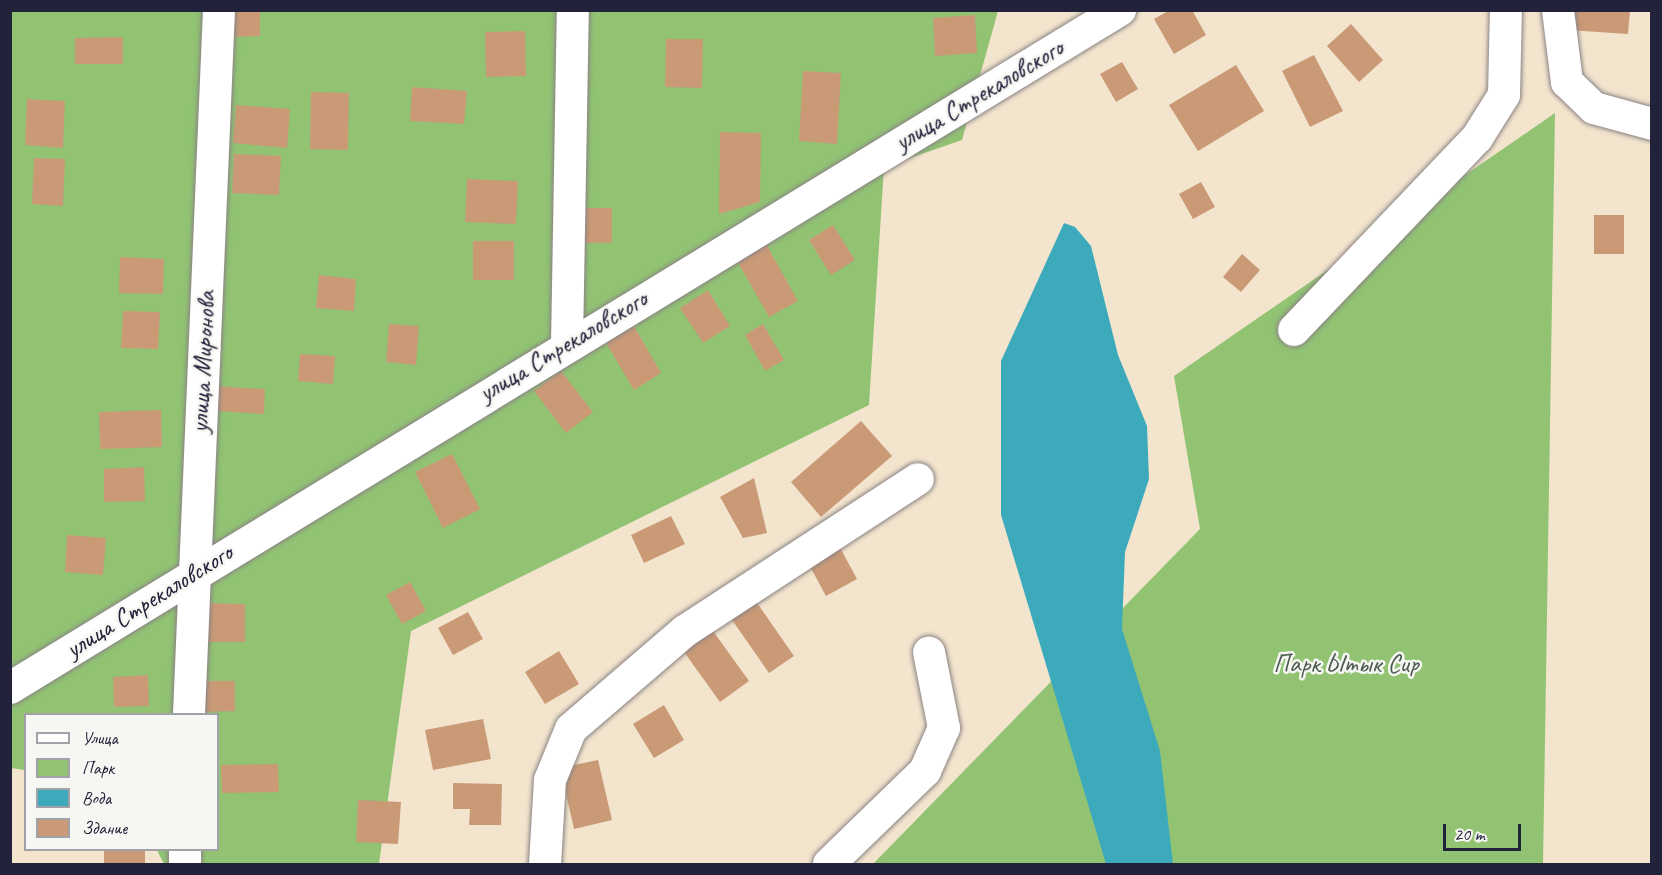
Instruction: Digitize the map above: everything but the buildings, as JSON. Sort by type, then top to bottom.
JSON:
[{"type":"street","name":"улица Миронова","points":[[189,713],[193,573],[219,10]]},
{"type":"street","points":[[567,344],[573,10]]},
{"type":"street","name":"улица Стрекаловского","points":[[10,688],[567,344],[1120,10]]},
{"type":"street","points":[[1294,330],[1476,138],[1504,94],[1506,10]]},
{"type":"street","points":[[1558,10],[1567,82],[1594,108],[1652,123]]},
{"type":"street","points":[[545,864],[550,780],[571,729],[685,631],[918,479]]},
{"type":"street","points":[[829,864],[925,771],[944,728],[929,652]]},
{"type":"green space","points":[[11,11],[998,11],[962,140],[884,167],[869,405],[411,631],[379,864],[164,864],[158,851],[219,851],[219,713],[24,713],[24,770],[11,768]]},
{"type":"green space","name":"Парк Ытык Сир","points":[[1555,113],[1543,864],[873,864],[1200,529],[1174,376]]},
{"type":"water","points":[[1064,223],[1075,227],[1091,246],[1118,355],[1147,426],[1149,479],[1125,552],[1122,629],[1160,751],[1173,864],[1106,864],[1001,515],[1001,361]]}]
